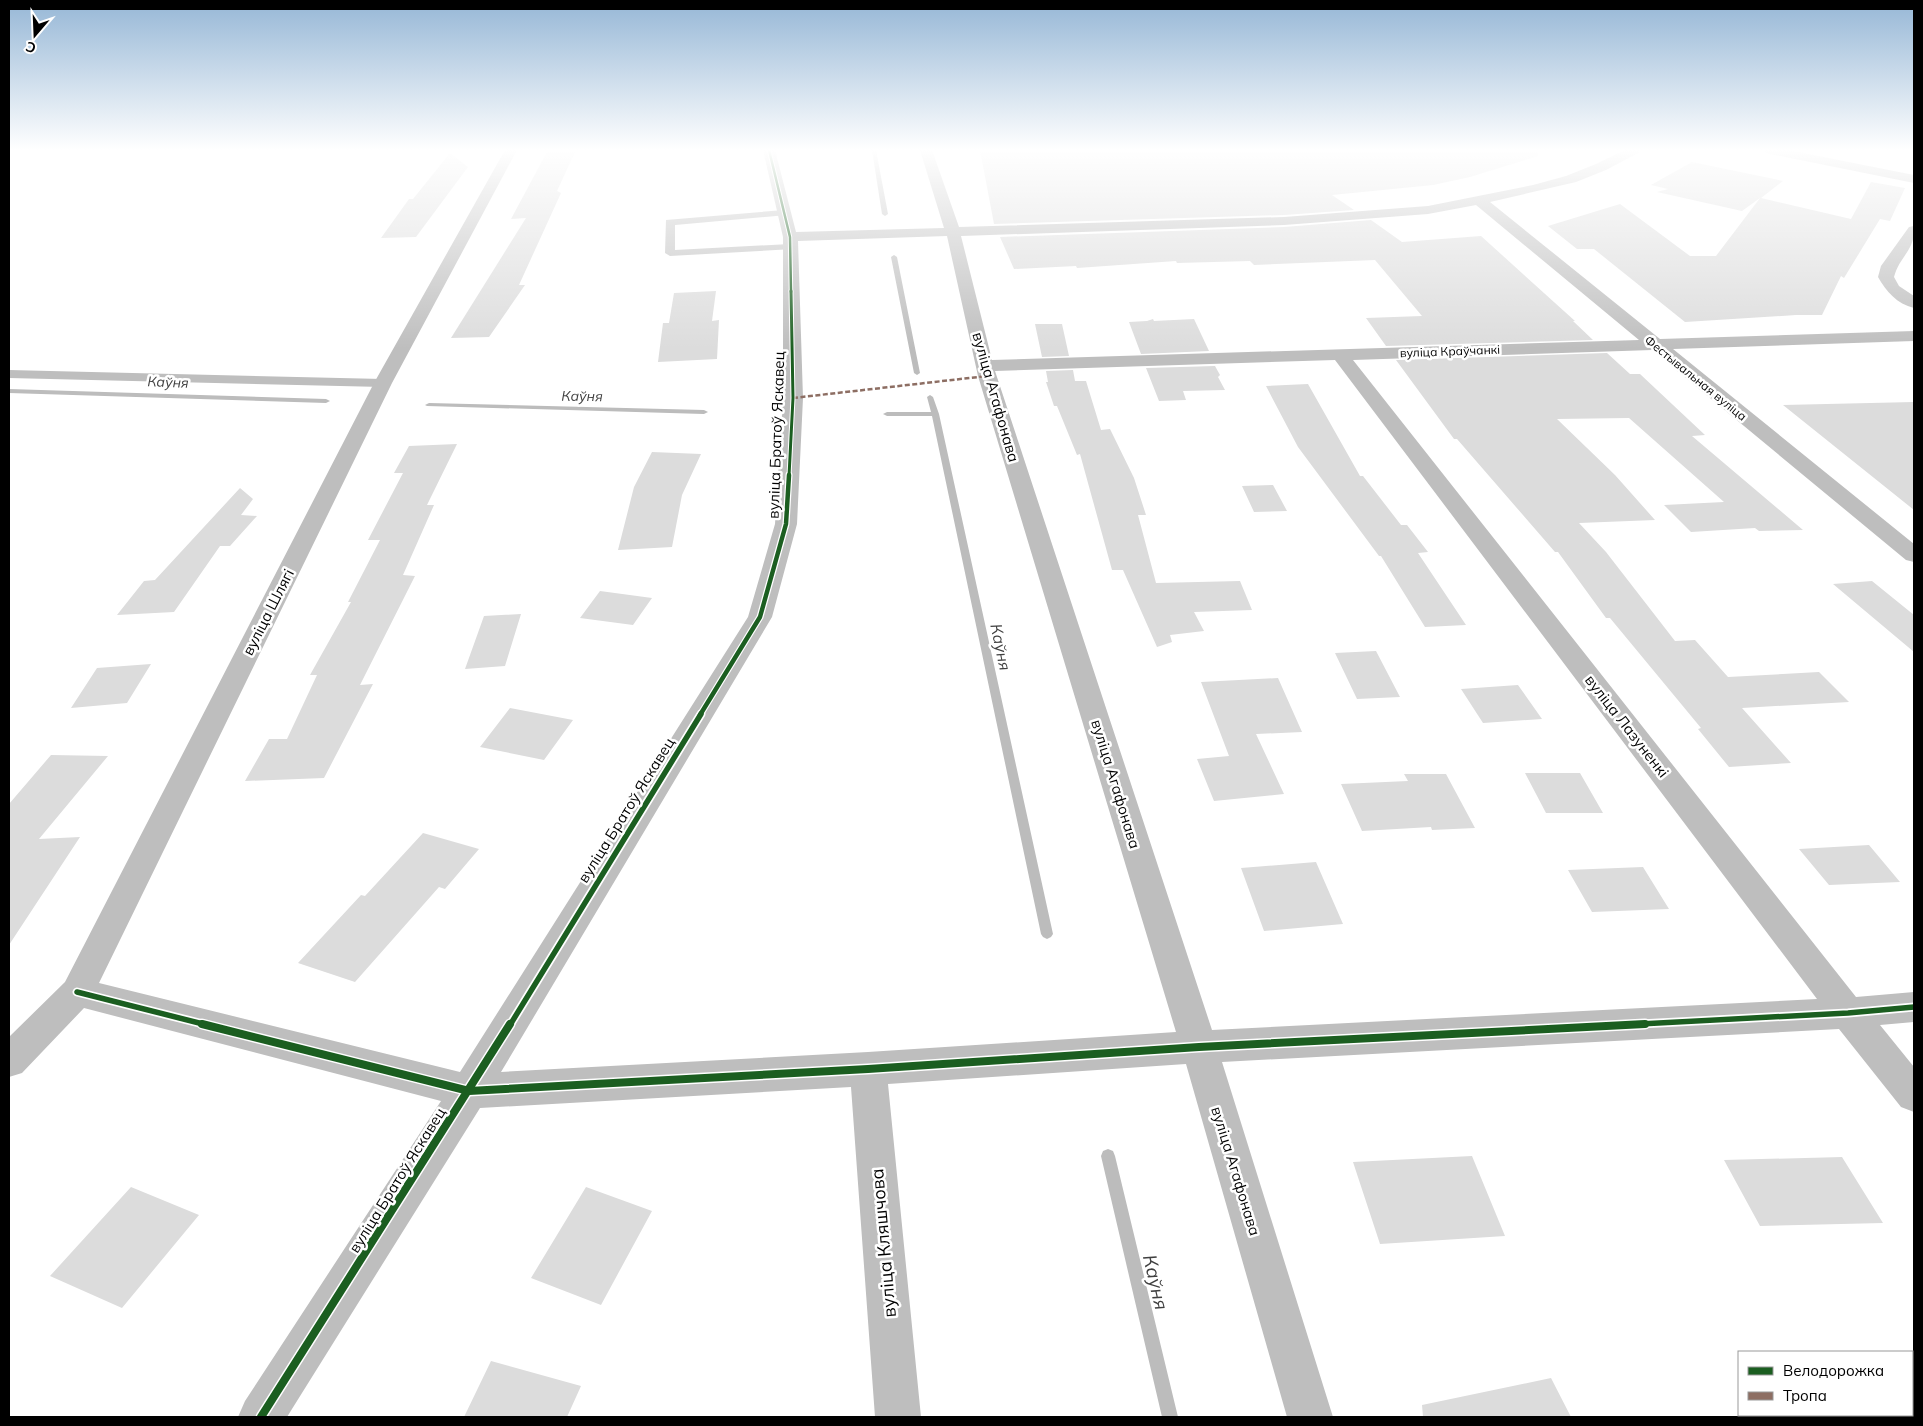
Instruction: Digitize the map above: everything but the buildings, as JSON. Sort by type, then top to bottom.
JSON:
[{"type":"street","name":"вуліца Шлягі","points":[[9,1061],[77,992],[383,383],[474,217]]},
{"type":"street","name":"вуліца Братоў Яскавец","points":[[261,1417],[469,1091],[760,617],[786,524],[793,398],[788,232],[784,217]]},
{"type":"street","name":"вуліца Агафонава","points":[[948,217],[985,366],[1198,1047],[1310,1417]]},
{"type":"street","points":[[788,232],[953,232],[1284,221],[1342,217]]},
{"type":"street","name":"Фестывальная вуліца","points":[[1499,217],[1914,556]]},
{"type":"street","points":[[1914,230],[1889,266],[1886,277],[1893,288],[1914,303]]},
{"type":"street","name":"вуліца Краўчанкі","points":[[985,366],[1914,336]]},
{"type":"street","name":"вуліца Лазуненкі","points":[[1340,355],[1848,1013],[1914,1095]]},
{"type":"street","points":[[77,992],[469,1091],[868,1069],[1198,1047],[1848,1013],[1914,1007]]},
{"type":"street","name":"вуліца Кляшчова","points":[[868,1069],[898,1417]]},
{"type":"lane","points":[[670,222],[788,232],[670,253],[670,222]]},
{"type":"lane","points":[[9,374],[383,383]]},
{"type":"waterway","points":[[894,257],[917,373]]},
{"type":"waterway","name":"Каўня","points":[[9,391],[326,401]]},
{"type":"waterway","points":[[930,397],[935,414]]},
{"type":"waterway","name":"Каўня","points":[[429,405],[704,412]]},
{"type":"waterway","name":"Каўня","points":[[887,414],[935,414]]},
{"type":"waterway","name":"Каўня","points":[[935,414],[1047,934]]},
{"type":"waterway","name":"Каўня","points":[[1108,1156],[1170,1417]]},
{"type":"marked path","points":[[793,398],[987,376]]},
{"type":"cycle path","points":[[261,1417],[469,1091],[760,617],[786,524],[793,398],[790,237],[785,217]]},
{"type":"cycle path","points":[[77,992],[469,1091],[868,1069],[1199,1047],[1848,1013],[1914,1007]]}]
